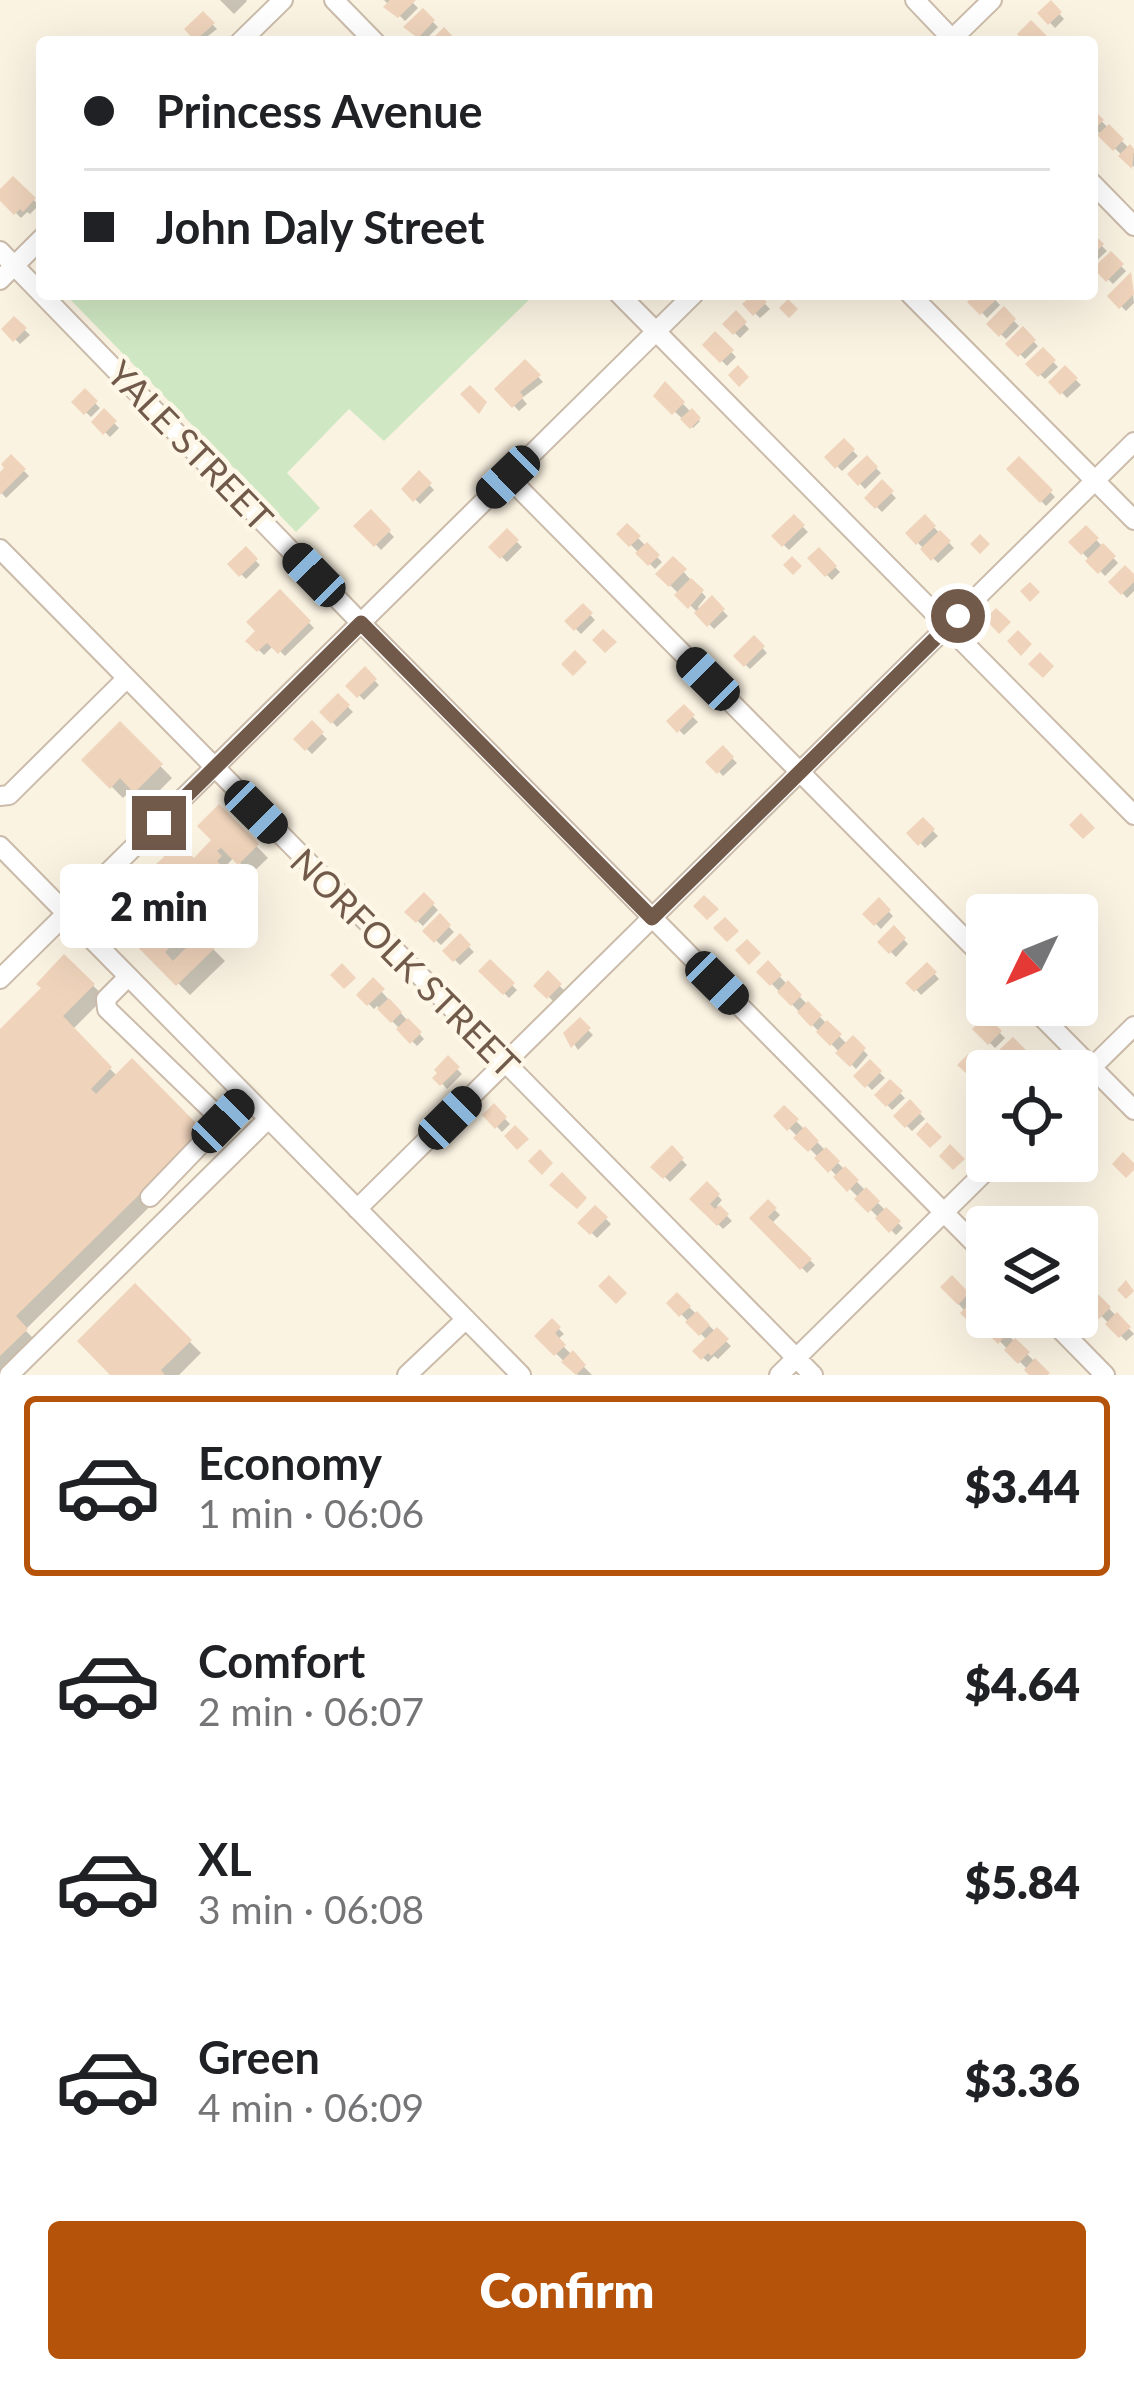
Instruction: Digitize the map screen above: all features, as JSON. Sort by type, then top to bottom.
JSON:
[{"type":"street","points":[[246,36],[283,0]]},
{"type":"street","points":[[334,0],[369,36]]},
{"type":"street","points":[[915,0],[947,36]]},
{"type":"street","points":[[957,36],[992,0]]},
{"type":"street","points":[[1098,189],[1134,226]]},
{"type":"street","points":[[7,273],[36,244]]},
{"type":"street","name":"YALE STREET","points":[[0,250],[7,273],[361,623],[966,1235]]},
{"type":"street","points":[[625,300],[1134,815]]},
{"type":"street","points":[[0,980],[688,300]]},
{"type":"street","points":[[916,300],[1134,520]]},
{"type":"street","points":[[357,1209],[1134,442]]},
{"type":"street","points":[[508,477],[966,941]]},
{"type":"street","name":"NORFOLK STREET","points":[[0,549],[813,1375]]},
{"type":"street","points":[[0,796],[9,794],[126,679]]},
{"type":"street","points":[[0,846],[521,1375]]},
{"type":"street","points":[[128,977],[106,999],[107,1009],[223,1121]]},
{"type":"street","points":[[1051,1026],[1075,1050]]},
{"type":"street","points":[[1098,1061],[1134,1026]]},
{"type":"street","points":[[1098,1073],[1134,1110]]},
{"type":"street","points":[[150,1197],[246,1098]]},
{"type":"street","points":[[9,1375],[268,1119]]},
{"type":"street","points":[[779,1375],[976,1182]]},
{"type":"street","points":[[407,1375],[466,1319]]},
{"type":"street","points":[[1069,1338],[1105,1375]]},
{"type":"green space","points":[[71,300],[529,300],[384,441],[349,409],[287,473],[320,508],[296,532]]},
{"type":"building","points":[[390,0],[416,0],[398,18],[383,7]]},
{"type":"building","points":[[1051,0],[1062,12],[1048,25],[1037,13]]},
{"type":"building","points":[[423,8],[435,20],[420,36],[403,27]]},
{"type":"building","points":[[203,11],[215,23],[201,36],[190,36],[184,29]]},
{"type":"building","points":[[1031,20],[1047,36],[1019,36]]},
{"type":"building","points":[[1109,124],[1124,139],[1113,151],[1098,134]]},
{"type":"building","points":[[1130,144],[1134,149],[1132,169],[1118,156]]},
{"type":"building","points":[[13,176],[36,198],[14,215],[0,201],[0,189]]},
{"type":"building","points":[[1111,251],[1124,264],[1106,282],[1098,273],[1098,263]]},
{"type":"building","points":[[1131,272],[1134,294],[1119,309],[1107,296]]},
{"type":"building","points":[[746,300],[767,302],[753,316],[742,304]]},
{"type":"building","points":[[789,300],[798,309],[789,318],[779,308]]},
{"type":"building","points":[[969,300],[996,300],[980,315]]},
{"type":"building","points":[[1004,306],[1016,319],[999,337],[986,324]]},
{"type":"building","points":[[736,310],[747,322],[733,335],[722,324]]},
{"type":"building","points":[[14,316],[27,328],[13,342],[1,329]]},
{"type":"building","points":[[1023,326],[1036,340],[1018,357],[1005,344]]},
{"type":"building","points":[[715,331],[734,350],[720,363],[702,345]]},
{"type":"building","points":[[1043,347],[1056,360],[1038,377],[1025,364]]},
{"type":"building","points":[[525,359],[541,375],[520,392],[524,397],[512,408],[494,389]]},
{"type":"building","points":[[738,365],[749,377],[739,387],[728,375]]},
{"type":"building","points":[[1065,365],[1078,378],[1060,395],[1048,382]]},
{"type":"building","points":[[665,381],[685,402],[672,415],[653,396]]},
{"type":"building","points":[[470,385],[487,402],[479,414],[460,394]]},
{"type":"building","points":[[85,388],[98,401],[84,415],[71,402]]},
{"type":"building","points":[[104,408],[117,421],[103,435],[91,422]]},
{"type":"building","points":[[692,408],[701,418],[690,429],[680,419]]},
{"type":"building","points":[[844,438],[855,449],[835,469],[824,457]]},
{"type":"building","points":[[11,454],[26,469],[0,495],[1,464]]},
{"type":"building","points":[[867,455],[878,467],[858,486],[847,474]]},
{"type":"building","points":[[1019,456],[1053,490],[1040,503],[1006,469]]},
{"type":"building","points":[[419,470],[432,483],[413,502],[401,489]]},
{"type":"building","points":[[882,479],[894,491],[875,509],[864,498]]},
{"type":"building","points":[[371,509],[391,530],[374,547],[353,526]]},
{"type":"building","points":[[794,514],[805,525],[782,547],[771,536]]},
{"type":"building","points":[[925,514],[936,526],[916,545],[905,533]]},
{"type":"building","points":[[627,523],[641,536],[629,547],[616,534]]},
{"type":"building","points":[[1086,525],[1099,538],[1081,555],[1068,542]]},
{"type":"building","points":[[507,528],[519,540],[500,559],[488,547]]},
{"type":"building","points":[[940,530],[951,541],[931,561],[920,549]]},
{"type":"building","points":[[980,534],[990,544],[980,554],[970,544]]},
{"type":"building","points":[[647,542],[660,555],[648,566],[635,553]]},
{"type":"building","points":[[1103,543],[1116,556],[1098,574],[1085,561]]},
{"type":"building","points":[[246,546],[258,559],[239,577],[227,564]]},
{"type":"building","points":[[819,547],[837,566],[825,577],[807,558]]},
{"type":"building","points":[[673,556],[687,569],[669,587],[655,574]]},
{"type":"building","points":[[792,556],[802,566],[793,575],[783,565]]},
{"type":"building","points":[[1125,565],[1134,574],[1134,582],[1121,595],[1108,582]]},
{"type":"building","points":[[691,578],[704,590],[688,609],[674,595]]},
{"type":"building","points":[[1030,582],[1040,592],[1030,602],[1020,591]]},
{"type":"building","points":[[280,589],[311,621],[278,654],[267,643],[257,652],[245,641],[255,631],[246,622]]},
{"type":"building","points":[[712,595],[725,609],[707,627],[694,613]]},
{"type":"building","points":[[583,603],[593,613],[574,631],[564,621]]},
{"type":"building","points":[[996,608],[1011,622],[999,634],[985,619]]},
{"type":"building","points":[[603,629],[617,642],[605,653],[592,640]]},
{"type":"building","points":[[1018,630],[1032,644],[1021,656],[1007,641]]},
{"type":"building","points":[[754,635],[765,646],[744,667],[733,656]]},
{"type":"building","points":[[575,650],[587,662],[573,676],[561,664]]},
{"type":"building","points":[[1040,652],[1054,666],[1043,678],[1028,664]]},
{"type":"building","points":[[365,666],[377,679],[357,698],[345,686]]},
{"type":"building","points":[[338,693],[350,705],[331,724],[319,712]]},
{"type":"building","points":[[684,704],[695,715],[677,733],[666,721]]},
{"type":"building","points":[[312,720],[324,732],[305,751],[293,739]]},
{"type":"building","points":[[120,721],[163,764],[134,793],[120,778],[110,789],[81,760]]},
{"type":"building","points":[[723,745],[734,757],[717,774],[705,762]]},
{"type":"building","points":[[219,804],[259,844],[238,865],[221,848],[217,851],[222,856],[217,861],[237,881],[165,952],[173,961],[197,937],[205,936],[216,947],[176,986],[106,915],[164,857],[158,850],[172,836],[194,858],[211,840],[197,826]]},
{"type":"building","points":[[1081,813],[1095,828],[1083,839],[1069,825]]},
{"type":"building","points":[[923,817],[935,829],[918,846],[906,833]]},
{"type":"building","points":[[424,892],[435,903],[416,923],[404,912]]},
{"type":"building","points":[[704,895],[719,909],[707,920],[693,906]]},
{"type":"building","points":[[879,897],[891,910],[874,926],[862,914]]},
{"type":"building","points":[[440,913],[451,925],[434,943],[422,931]]},
{"type":"building","points":[[725,917],[739,931],[727,942],[713,928]]},
{"type":"building","points":[[894,925],[906,938],[889,954],[877,942]]},
{"type":"building","points":[[460,933],[471,945],[453,962],[442,951]]},
{"type":"building","points":[[747,939],[761,953],[749,965],[735,950]]},
{"type":"building","points":[[64,954],[95,984],[63,1016],[112,1067],[91,1089],[96,1094],[132,1058],[204,1131],[16,1316],[28,1329],[0,1356],[0,1029],[41,988],[36,984]]},
{"type":"building","points":[[490,959],[515,983],[503,995],[478,971]]},
{"type":"building","points":[[768,960],[782,975],[770,986],[756,972]]},
{"type":"building","points":[[927,962],[937,972],[914,992],[905,983]]},
{"type":"building","points":[[342,963],[356,978],[344,989],[330,975]]},
{"type":"building","points":[[548,970],[562,984],[547,999],[533,986]]},
{"type":"building","points":[[373,977],[385,989],[367,1006],[356,995]]},
{"type":"building","points":[[788,980],[802,995],[791,1006],[777,992]]},
{"type":"building","points":[[389,998],[402,1012],[391,1023],[377,1009]]},
{"type":"building","points":[[808,1001],[822,1015],[811,1027],[797,1012]]},
{"type":"building","points":[[580,1017],[591,1028],[571,1048],[563,1033]]},
{"type":"building","points":[[408,1018],[422,1032],[410,1044],[396,1029]]},
{"type":"building","points":[[827,1020],[842,1034],[830,1046],[816,1032]]},
{"type":"building","points":[[997,1026],[1002,1031],[988,1045],[972,1029]]},
{"type":"building","points":[[853,1035],[866,1048],[850,1067],[835,1053]]},
{"type":"building","points":[[1013,1037],[1026,1050],[999,1050]]},
{"type":"building","points":[[448,1055],[460,1067],[440,1086],[432,1078],[437,1073],[434,1070]]},
{"type":"building","points":[[870,1059],[882,1071],[865,1088],[853,1076]]},
{"type":"building","points":[[890,1079],[903,1091],[886,1107],[874,1095]]},
{"type":"building","points":[[910,1099],[922,1112],[905,1128],[893,1116]]},
{"type":"building","points":[[494,1103],[507,1117],[495,1129],[482,1115]]},
{"type":"building","points":[[784,1105],[799,1119],[787,1131],[773,1116]]},
{"type":"building","points":[[927,1122],[942,1137],[930,1148],[916,1134]]},
{"type":"building","points":[[515,1125],[529,1139],[517,1150],[504,1136]]},
{"type":"building","points":[[805,1126],[819,1141],[808,1152],[793,1138]]},
{"type":"building","points":[[950,1144],[965,1159],[953,1170],[939,1156]]},
{"type":"building","points":[[672,1145],[684,1158],[663,1179],[650,1167]]},
{"type":"building","points":[[826,1147],[840,1161],[828,1173],[814,1158]]},
{"type":"building","points":[[540,1149],[553,1163],[542,1175],[528,1161]]},
{"type":"building","points":[[1123,1152],[1134,1163],[1126,1178],[1112,1164]]},
{"type":"building","points":[[845,1166],[859,1180],[847,1192],[833,1177]]},
{"type":"building","points":[[562,1172],[587,1198],[577,1209],[549,1185]]},
{"type":"building","points":[[707,1181],[720,1194],[710,1204],[715,1209],[720,1205],[729,1214],[717,1226],[689,1199]]},
{"type":"building","points":[[866,1187],[880,1201],[868,1213],[854,1199]]},
{"type":"building","points":[[768,1199],[777,1208],[768,1217],[812,1259],[800,1270],[749,1218]]},
{"type":"building","points":[[595,1205],[608,1217],[590,1235],[577,1223]]},
{"type":"building","points":[[886,1207],[901,1221],[889,1233],[875,1218]]},
{"type":"building","points":[[609,1275],[627,1293],[616,1304],[598,1286]]},
{"type":"building","points":[[952,1275],[966,1296],[958,1305],[940,1287]]},
{"type":"building","points":[[1126,1280],[1134,1291],[1126,1299],[1117,1290]]},
{"type":"building","points":[[135,1283],[192,1340],[161,1370],[165,1375],[110,1375],[77,1341]]},
{"type":"building","points":[[677,1292],[691,1306],[679,1317],[666,1303]]},
{"type":"building","points":[[1098,1294],[1111,1307],[1098,1318]]},
{"type":"building","points":[[697,1311],[710,1325],[699,1336],[685,1322]]},
{"type":"building","points":[[1117,1312],[1131,1327],[1119,1338],[1105,1324]]},
{"type":"building","points":[[552,1318],[561,1327],[555,1333],[566,1345],[554,1356],[534,1336]]},
{"type":"building","points":[[717,1327],[729,1339],[701,1360],[692,1351]]},
{"type":"building","points":[[1015,1338],[1030,1352],[1018,1364],[1004,1350]]},
{"type":"building","points":[[573,1350],[586,1365],[576,1375],[561,1362]]},
{"type":"building","points":[[1035,1358],[1050,1373],[1029,1375],[1024,1370]]},
{"type":"route","points":[[159,823],[361,623],[652,918],[958,616]]}]
